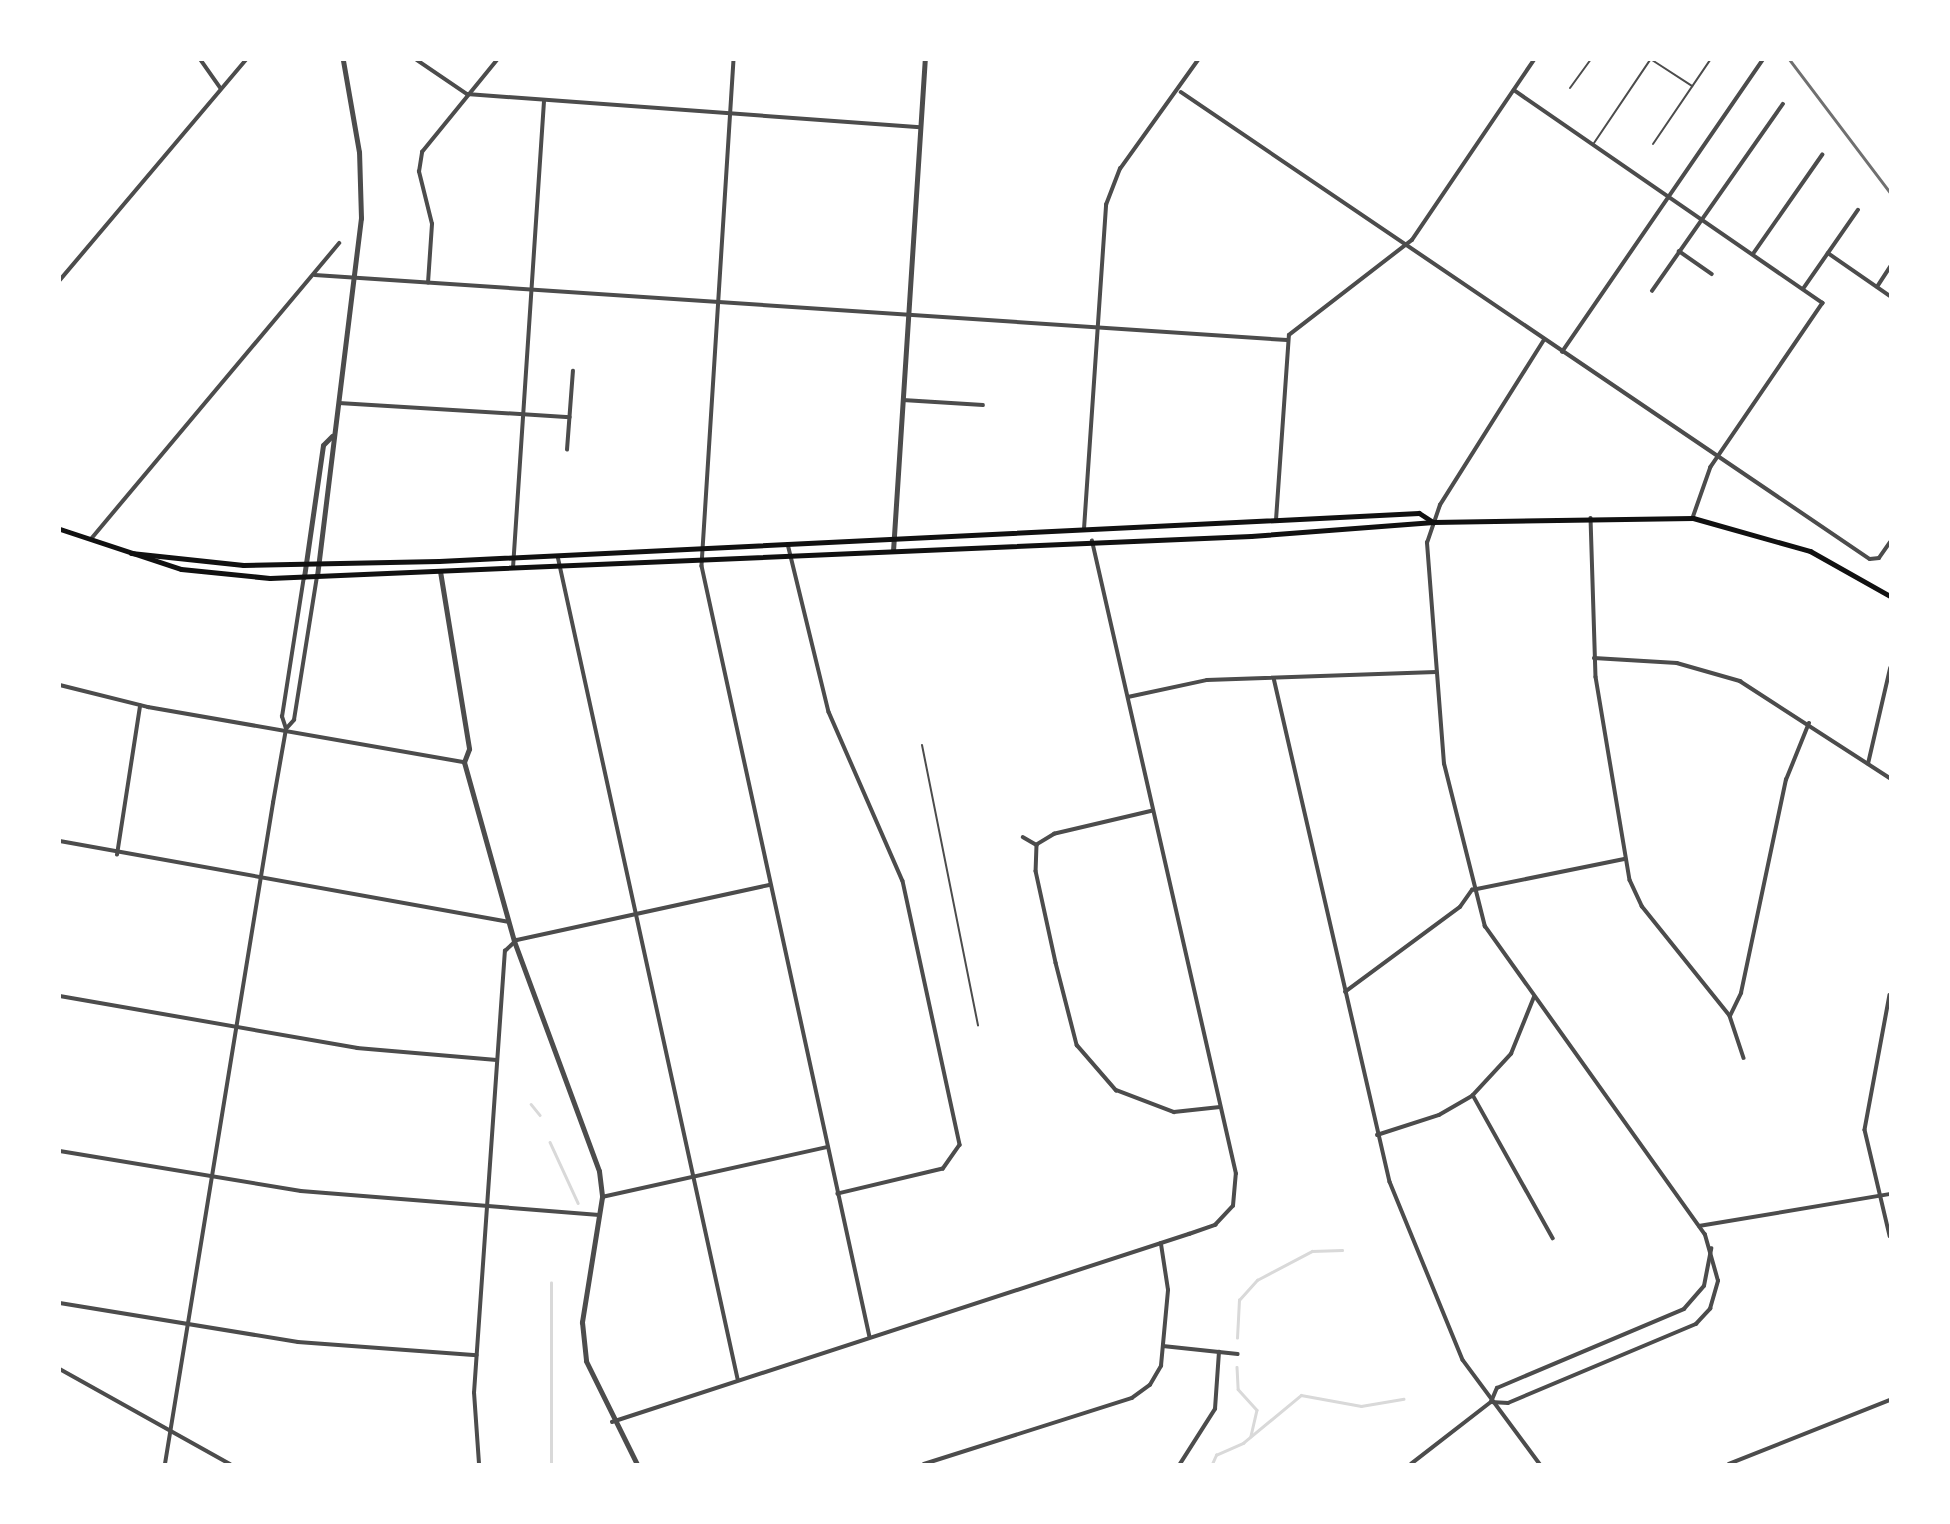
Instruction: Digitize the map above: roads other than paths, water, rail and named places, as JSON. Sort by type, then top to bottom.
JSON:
[{"type":"main road","points":[[131,553],[215,564],[319,564],[558,556],[1419,513],[1433,522]]},
{"type":"main road","points":[[60,529],[131,553],[212,574],[304,577],[893,551],[1433,522],[1591,517],[1693,518],[1810,551],[1891,596]]},
{"type":"street","points":[[201,60],[221,89]]},
{"type":"street","points":[[60,280],[246,60]]},
{"type":"street","points":[[286,729],[294,720],[319,564],[337,447],[332,436],[356,278],[361,185],[343,60]]},
{"type":"street","points":[[417,60],[467,94],[544,102],[920,127]]},
{"type":"street","points":[[428,283],[432,224],[419,163],[432,136],[497,60]]},
{"type":"street","points":[[734,60],[702,560],[770,885],[870,1337]]},
{"type":"street","points":[[893,551],[925,60]]},
{"type":"street","points":[[1083,531],[1103,223],[1111,186],[1181,92],[1198,60]]},
{"type":"street","points":[[1276,520],[1287,340],[1294,328],[1405,246],[1534,60]]},
{"type":"street","points":[[1562,352],[1763,60]]},
{"type":"street","points":[[1514,90],[1824,303],[1719,457],[1693,518]]},
{"type":"street","points":[[1181,92],[1544,340],[1876,561],[1891,542]]},
{"type":"street","points":[[513,568],[544,102]]},
{"type":"street","points":[[1652,291],[1783,103]]},
{"type":"street","points":[[1753,254],[1822,155]]},
{"type":"street","points":[[1803,289],[1858,210]]},
{"type":"street","points":[[90,540],[315,275],[339,243]]},
{"type":"street","points":[[1679,251],[1712,274]]},
{"type":"street","points":[[1828,253],[1891,296]]},
{"type":"street","points":[[1877,287],[1891,267]]},
{"type":"street","points":[[315,275],[1287,340]]},
{"type":"street","points":[[1491,1402],[1508,1403],[1696,1324],[1716,1292],[1709,1242],[1699,1226],[1485,927],[1472,890],[1444,764],[1427,543],[1433,522],[1544,340]]},
{"type":"street","points":[[567,450],[573,371]]},
{"type":"street","points":[[903,400],[983,405]]},
{"type":"street","points":[[337,402],[570,417]]},
{"type":"street","points":[[165,1465],[286,729],[282,718],[323,445],[332,436]]},
{"type":"street","points":[[1591,517],[1594,658],[1625,859],[1640,904],[1730,1016],[1744,1058]]},
{"type":"street","points":[[612,1422],[1161,1244],[1215,1225],[1233,1206],[1236,1180],[1092,541]]},
{"type":"street","points":[[788,544],[829,712],[903,881],[960,1145],[943,1169],[838,1194]]},
{"type":"street","points":[[558,556],[738,1380]]},
{"type":"street","points":[[440,571],[469,749],[464,762],[514,941],[587,1127],[602,1197],[582,1334],[612,1422],[637,1465]]},
{"type":"street","points":[[1594,658],[1710,671],[1759,690],[1891,778]]},
{"type":"street","points":[[1868,764],[1891,669]]},
{"type":"street","points":[[1128,697],[1195,682],[1436,672]]},
{"type":"street","points":[[1274,678],[1377,1135],[1455,1343],[1491,1402],[1540,1465]]},
{"type":"street","points":[[60,685],[140,706],[286,729],[464,762]]},
{"type":"street","points":[[117,855],[140,706]]},
{"type":"street","points":[[1730,1016],[1741,993],[1786,780],[1809,723]]},
{"type":"street","points":[[1037,845],[1055,834],[1153,811]]},
{"type":"street","points":[[1023,837],[1037,845]]},
{"type":"street","points":[[60,841],[117,855],[508,922]]},
{"type":"street","points":[[1037,845],[1036,874],[1058,972],[1074,1035],[1089,1063],[1116,1090],[1146,1106],[1183,1112],[1220,1107]]},
{"type":"street","points":[[1345,992],[1460,907],[1472,890],[1625,859]]},
{"type":"street","points":[[479,1465],[473,1424],[503,956],[514,941],[770,885]]},
{"type":"street","points":[[1891,995],[1866,1111],[1876,1197],[1891,1236]]},
{"type":"street","points":[[60,996],[237,1029],[392,1053],[496,1060]]},
{"type":"street","points":[[1377,1135],[1439,1115],[1473,1095],[1511,1054],[1534,997]]},
{"type":"street","points":[[1473,1095],[1553,1238]]},
{"type":"street","points":[[602,1197],[828,1147]]},
{"type":"street","points":[[60,1151],[213,1177],[486,1207],[600,1215]]},
{"type":"street","points":[[1699,1226],[1891,1194]]},
{"type":"street","points":[[1410,1465],[1491,1402],[1497,1388],[1685,1309],[1709,1276],[1709,1242]]},
{"type":"street","points":[[925,1465],[1133,1398],[1154,1380],[1163,1346],[1168,1272],[1161,1244]]},
{"type":"street","points":[[60,1303],[189,1326],[332,1346],[477,1355]]},
{"type":"street","points":[[1163,1346],[1238,1354]]},
{"type":"street","points":[[1180,1465],[1215,1409],[1219,1352]]},
{"type":"street","points":[[60,1370],[230,1465]]},
{"type":"street","points":[[1729,1465],[1891,1400]]},
{"type":"lane","points":[[1570,88],[1590,60]]},
{"type":"lane","points":[[1592,145],[1651,60],[1692,86]]},
{"type":"lane","points":[[1653,144],[1710,60]]},
{"type":"lane","points":[[922,745],[978,1025]]},
{"type":"waterway","points":[[531,1104],[540,1115]]},
{"type":"waterway","points":[[550,1142],[578,1203]]},
{"type":"waterway","points":[[1237,1338],[1239,1300],[1257,1280],[1312,1251],[1342,1250]]},
{"type":"waterway","points":[[551,1283],[551,1464]]},
{"type":"waterway","points":[[1237,1367],[1238,1389],[1257,1410],[1251,1436]]},
{"type":"waterway","points":[[1212,1464],[1216,1455],[1243,1443],[1301,1395],[1361,1406],[1403,1399]]},
{"type":"railway","points":[[1790,60],[1890,192]]}]
